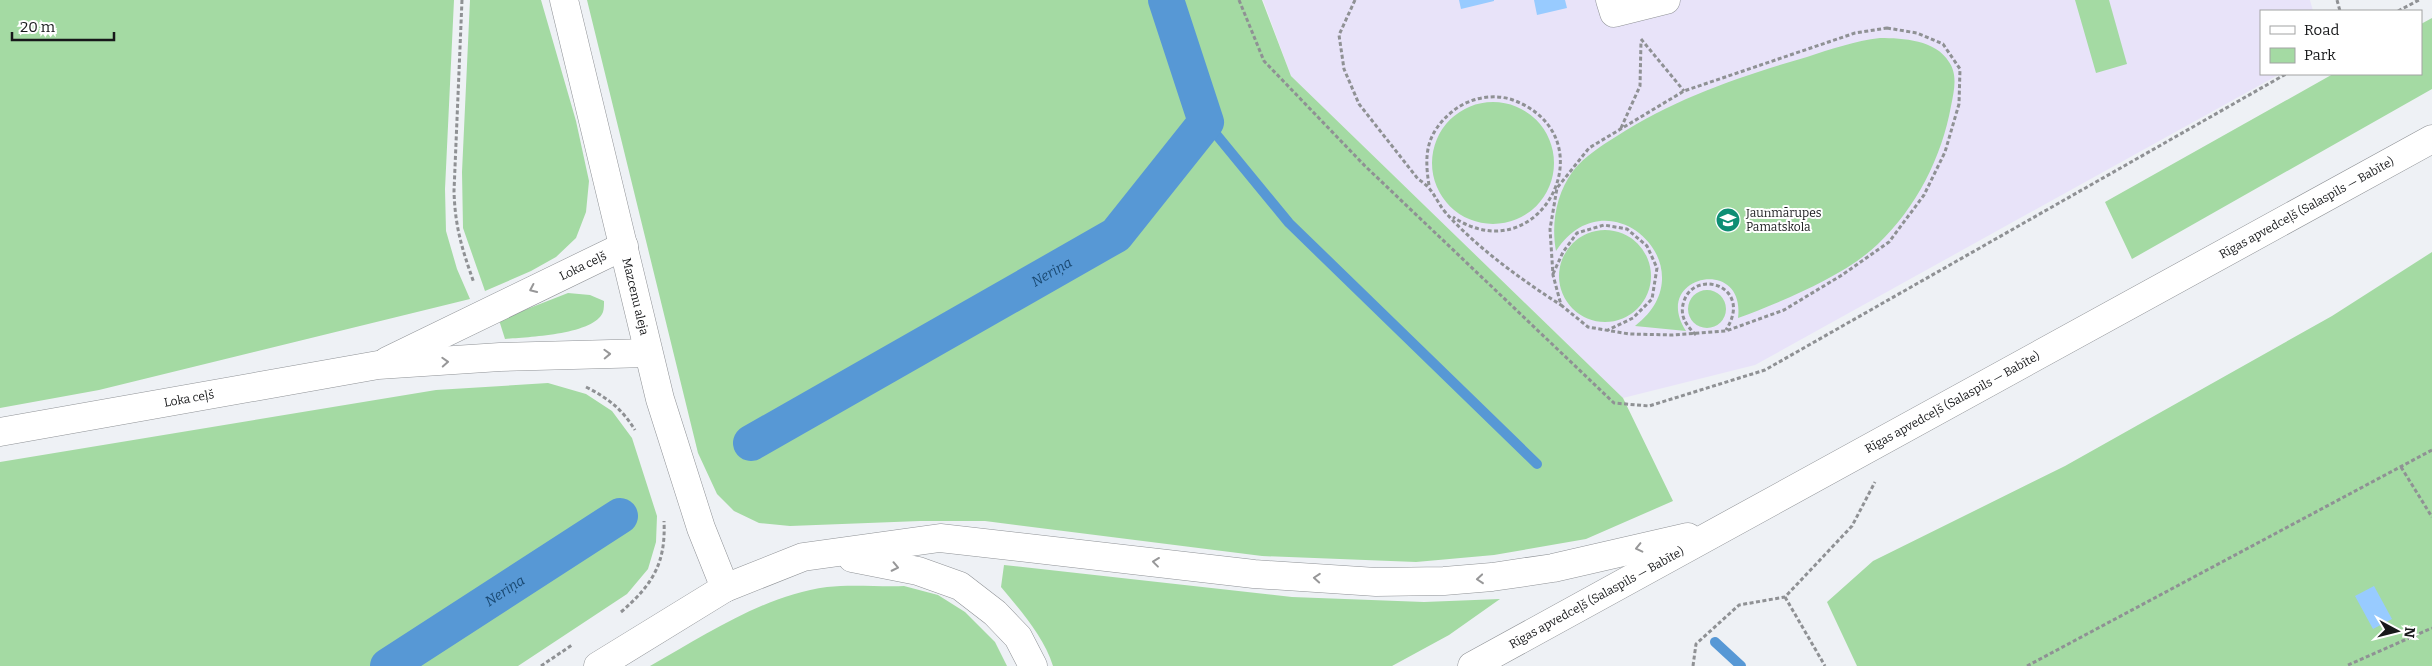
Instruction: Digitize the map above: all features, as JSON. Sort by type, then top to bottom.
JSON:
[{"type":"main road","name":"Mazcenu aleja","points":[[564,0],[660,399],[701,528],[725,588]]},
{"type":"main road","points":[[1622,5],[1666,0]]},
{"type":"main road","name":"Rīgas apvedceļš (Salaspils — Babīte)","points":[[1472,666],[2432,139]]},
{"type":"main road","name":"Loka ceļš","points":[[378,365],[624,246]]},
{"type":"main road","name":"Loka ceļš","points":[[0,432],[378,365],[500,357],[648,352]]},
{"type":"main road","points":[[598,666],[725,588],[803,557],[940,538],[1254,574],[1376,582],[1492,578],[1553,568],[1721,530]]},
{"type":"main road","points":[[830,553],[918,571],[960,586],[995,613],[1018,636],[1032,666]]},
{"type":"main road","points":[[1501,666],[1557,619]]},
{"type":"path","points":[[462,0],[454,190],[455,216],[459,242],[475,286]]},
{"type":"path","points":[[1239,0],[1264,61],[1365,166],[1614,404],[1649,406],[1765,370],[2284,75]]},
{"type":"path","points":[[1355,0],[1339,35],[1344,69],[1359,104],[1418,179],[1429,186]]},
{"type":"path","points":[[2400,10],[2419,0]]},
{"type":"path","points":[[1622,5],[1641,41],[1684,91]]},
{"type":"path","points":[[1446,213],[1468,228],[1495,232],[1521,226],[1543,211],[1557,188],[1589,148],[1684,91],[1855,33],[1887,28],[1917,33],[1943,44],[1960,69],[1959,104],[1945,152],[1924,195],[1889,242],[1842,275],[1784,310],[1726,331],[1696,334],[1629,334],[1588,327],[1561,305],[1529,284],[1446,213],[1429,186],[1425,163],[1430,140],[1442,120],[1460,105],[1482,97],[1506,98],[1521,103],[1528,106],[1546,121],[1557,141],[1561,165],[1557,188],[1550,229],[1553,274],[1561,305]]},
{"type":"path","points":[[1620,128],[1640,86],[1641,41]]},
{"type":"path","points":[[1553,274],[1563,252],[1577,232],[1604,225],[1627,229],[1647,246],[1657,268],[1652,299],[1633,318],[1608,330]]},
{"type":"path","points":[[1696,334],[1685,324],[1681,310],[1686,295],[1698,285],[1713,284],[1726,290],[1734,303],[1734,318],[1726,331]]},
{"type":"path","points":[[578,383],[607,397],[626,416],[638,434]]},
{"type":"path","points":[[2027,666],[2432,450]]},
{"type":"path","points":[[2401,467],[2432,517]]},
{"type":"path","points":[[1693,666],[1696,644],[1739,605],[1785,597],[1852,526],[1879,474]]},
{"type":"path","points":[[614,617],[646,588],[658,566],[665,544],[664,517]]},
{"type":"path","points":[[1785,597],[1825,666]]},
{"type":"path","points":[[2348,665],[2432,628]]},
{"type":"path","points":[[541,666],[574,644]]},
{"type":"shaded area","name":"Jaunmārupes Pamatskola","points":[[1263,0],[2310,0],[2313,10],[2260,10],[2260,75],[2278,75],[1755,365],[1623,398],[1291,76]]},
{"type":"green space","points":[[0,0],[454,0],[445,189],[446,231],[457,269],[470,299],[99,390],[0,408]]},
{"type":"green space","points":[[470,0],[541,0],[576,121],[589,181],[586,212],[576,238],[556,257],[531,271],[485,291],[463,228],[462,172]]},
{"type":"green space","points":[[587,0],[1262,0],[1291,76],[1623,398],[1673,501],[1586,539],[1494,555],[1416,562],[1262,556],[985,521],[920,521],[790,526],[759,523],[734,511],[717,494],[698,453]]},
{"type":"green space","points":[[2075,0],[2109,0],[2127,64],[2096,73]]},
{"type":"green space","points":[[2432,18],[2432,89],[2132,259],[2105,202],[2331,75],[2422,75],[2422,23]]},
{"type":"green space","points":[[1880,38],[1909,40],[1936,49],[1952,67],[1954,72],[1954,89],[1941,144],[1934,163],[1915,198],[1892,230],[1864,256],[1848,267],[1812,287],[1738,318],[1737,298],[1728,286],[1716,280],[1701,280],[1689,286],[1680,297],[1678,312],[1686,331],[1635,326],[1656,303],[1662,279],[1657,256],[1644,237],[1624,224],[1601,221],[1577,229],[1556,251],[1554,230],[1556,209],[1562,189],[1573,171],[1588,156],[1605,144],[1639,122],[1709,89],[1834,48]]},
{"type":"green space","points":[[1493,102],[1505,103],[1516,107],[1527,112],[1536,120],[1544,129],[1549,140],[1553,151],[1553,175],[1549,186],[1544,197],[1536,206],[1527,214],[1516,219],[1505,223],[1493,224],[1481,223],[1470,219],[1459,214],[1450,206],[1442,197],[1437,186],[1433,175],[1432,163],[1433,151],[1437,140],[1442,129],[1450,120],[1459,112],[1470,107],[1481,103]]},
{"type":"green space","points":[[1605,230],[1623,234],[1638,243],[1647,258],[1651,276],[1647,294],[1638,309],[1623,318],[1605,322],[1587,318],[1572,309],[1563,294],[1559,276],[1563,258],[1572,243],[1587,234]]},
{"type":"green space","points":[[2432,252],[2432,666],[1857,666],[1827,602],[1873,561],[2065,466],[2332,316]]},
{"type":"green space","points":[[1707,290],[1720,296],[1726,309],[1720,322],[1707,328],[1694,322],[1688,309],[1694,296]]},
{"type":"green space","points":[[568,293],[590,295],[604,301],[603,312],[597,320],[587,326],[574,330],[543,336],[505,339],[499,320]]},
{"type":"green space","points":[[548,383],[586,394],[612,411],[632,438],[657,516],[656,542],[648,569],[627,594],[518,666],[0,666],[0,462],[436,390]]},
{"type":"green space","points":[[1004,565],[1292,597],[1424,602],[1500,599],[1449,635],[1392,666],[1053,666],[1038,634],[1001,587]]},
{"type":"green space","points":[[904,586],[938,595],[965,612],[995,642],[1007,666],[650,666],[735,618],[780,599],[827,587]]},
{"type":"building","points":[[1459,0],[1494,0],[1494,1],[1461,9]]},
{"type":"building","points":[[1534,0],[1565,0],[1567,8],[1537,15]]},
{"type":"building","points":[[2374,586],[2392,619],[2373,629],[2355,596]]},
{"type":"waterway","name":"Neriņa","points":[[751,443],[1116,235],[1206,122],[1166,0]]},
{"type":"waterway","points":[[1206,122],[1289,223],[1537,464]]},
{"type":"waterway","name":"Neriņa","points":[[388,666],[620,516]]},
{"type":"waterway","points":[[1715,642],[1741,666]]},
{"type":"place","name":"Jaunmārupes Pamatskola","points":[[1728,220]]}]
